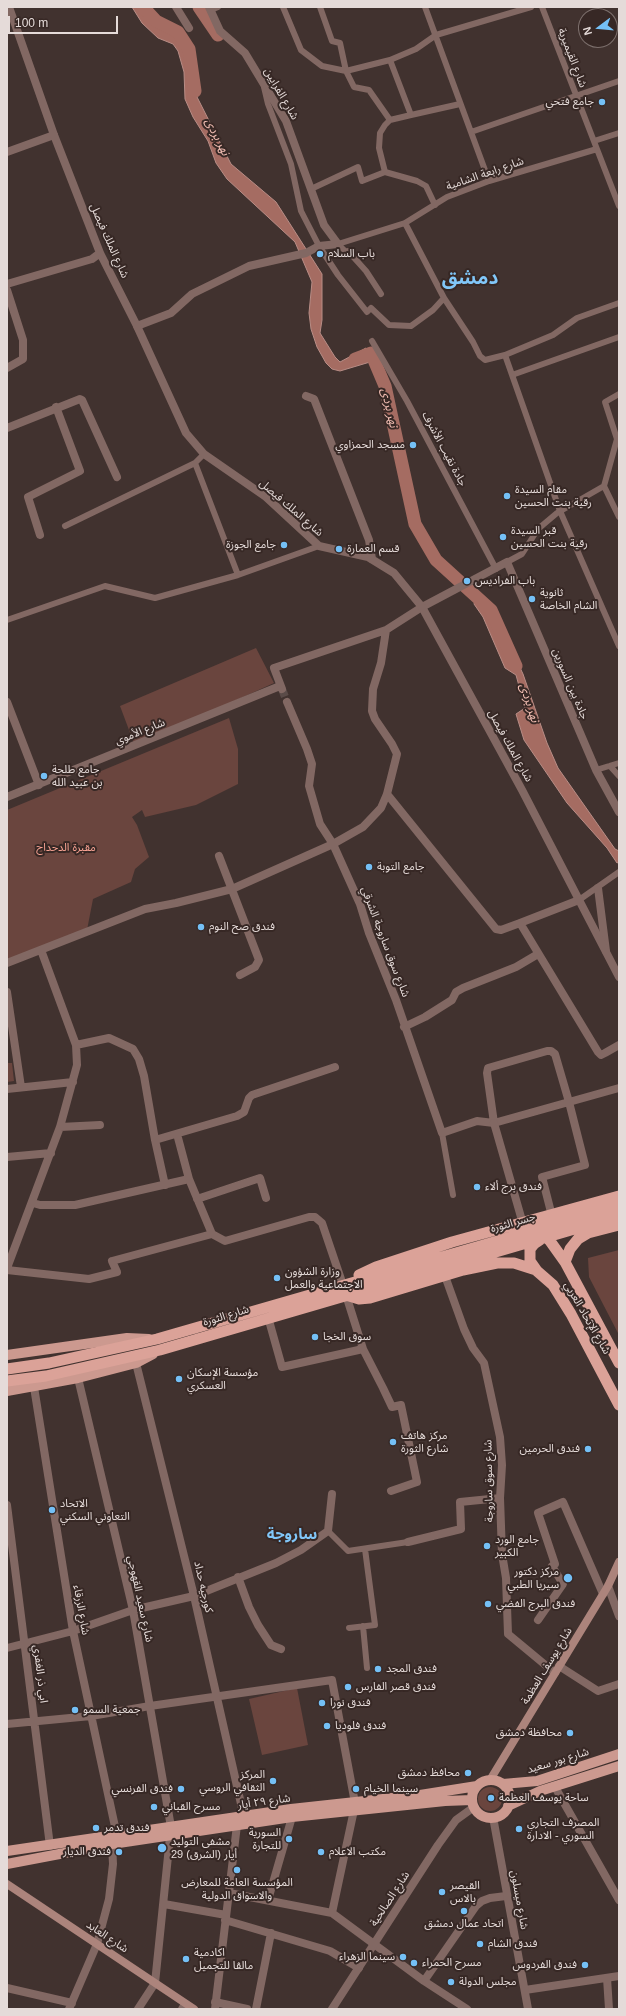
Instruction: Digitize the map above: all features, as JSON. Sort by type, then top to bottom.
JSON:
[{"type":"highway","points":[[565,1262],[584,1221],[619,1196]]},
{"type":"highway","points":[[584,1221],[619,1206]]},
{"type":"highway","points":[[537,1271],[514,1263],[497,1263],[463,1270],[370,1298],[359,1299],[346,1288],[356,1277],[376,1267],[452,1242],[552,1216],[619,1225]]},
{"type":"highway","points":[[584,1221],[619,1216]]},
{"type":"highway","name":"جسر الثورة","points":[[448,1260],[584,1221]]},
{"type":"highway","name":"شارع الإتحاد العربي","points":[[523,1224],[531,1226],[550,1241],[565,1262],[619,1362]]},
{"type":"highway","points":[[487,1233],[487,1249],[497,1263]]},
{"type":"highway","points":[[537,1271],[530,1261],[530,1249],[539,1241],[550,1241]]},
{"type":"highway","points":[[452,1242],[461,1247],[465,1256],[463,1270]]},
{"type":"highway","name":"شارع الثورة","points":[[7,1369],[159,1345],[346,1288],[448,1260]]},
{"type":"highway","name":"شارع الإتحاد العربي","points":[[537,1271],[553,1285],[571,1314],[619,1404]]},
{"type":"highway","name":"شارع الثورة","points":[[7,1382],[46,1376],[268,1317],[346,1288]]},
{"type":"main road","points":[[7,1355],[127,1338],[159,1345]]},
{"type":"main road","points":[[7,1391],[78,1378],[136,1363],[159,1345]]},
{"type":"main road","name":"شارع يوسف العظمة","points":[[490,1780],[608,1586],[619,1562]]},
{"type":"main road","name":"شارع بور سعيد","points":[[503,1784],[537,1781],[619,1754]]},
{"type":"main road","name":"شارع بور سعيد","points":[[508,1806],[526,1797],[619,1766]]},
{"type":"main road","points":[[490,1780],[503,1784],[509,1796],[508,1806],[502,1814],[493,1817],[482,1815],[473,1804],[477,1786],[490,1780]]},
{"type":"main road","name":"شارع ٢٩ أيار","points":[[7,1852],[237,1825],[477,1786]]},
{"type":"main road","name":"شارع ٢٩ أيار","points":[[170,1832],[244,1817],[354,1806],[445,1801],[473,1804]]},
{"type":"main road","name":"شارع ٢٩ أيار","points":[[7,1864],[115,1840]]},
{"type":"main road","name":"شارع العابد","points":[[7,1884],[155,1983],[184,2006],[194,2009]]},
{"type":"street","name":"شارع الملك فيصل","points":[[9,7],[54,135],[100,253],[137,326],[186,433],[204,454],[266,497],[319,546],[372,559],[394,573],[422,607],[619,977]]},
{"type":"street","points":[[176,7],[189,28]]},
{"type":"street","points":[[283,7],[301,50],[322,66],[346,71],[390,60],[416,49],[436,35],[531,7]]},
{"type":"street","points":[[320,7],[332,41],[340,43],[346,71],[354,87],[369,90],[390,120]]},
{"type":"street","points":[[425,7],[489,181]]},
{"type":"street","name":"شارع القيميرية","points":[[542,7],[619,206]]},
{"type":"street","name":"شارع الفرايين","points":[[213,8],[220,31],[245,53],[286,121],[324,225],[338,244]]},
{"type":"street","points":[[390,60],[411,115]]},
{"type":"street","points":[[471,132],[619,81]]},
{"type":"street","points":[[263,83],[268,104],[290,164],[302,211],[319,246],[338,275],[367,312],[372,308],[389,325],[411,326],[433,310],[444,298]]},
{"type":"street","points":[[385,172],[379,148],[380,133],[385,124],[390,120],[460,104]]},
{"type":"street","points":[[594,141],[619,133]]},
{"type":"street","points":[[7,152],[54,135]]},
{"type":"street","name":"شارع رابعة الشامية","points":[[338,244],[405,223],[447,197],[489,181],[597,150]]},
{"type":"street","points":[[311,189],[358,167],[362,180],[385,172],[396,173],[426,186],[435,205]]},
{"type":"street","points":[[405,223],[444,298],[473,342],[480,356],[485,360],[505,355],[554,335],[577,318],[619,303]]},
{"type":"street","points":[[137,326],[172,313],[192,294],[249,266],[306,253],[319,246],[338,244],[346,252],[348,251],[366,271],[381,294]]},
{"type":"street","points":[[7,284],[92,259],[100,253]]},
{"type":"street","points":[[7,290],[23,340],[23,360],[7,368]]},
{"type":"street","points":[[512,375],[619,337]]},
{"type":"street","name":"جادة نقيب الأشرف","points":[[372,341],[407,401],[496,569]]},
{"type":"street","points":[[505,355],[560,511],[619,646]]},
{"type":"street","points":[[619,394],[605,402],[617,439],[604,486],[619,517]]},
{"type":"street","points":[[306,396],[314,399],[369,540],[372,559]]},
{"type":"street","points":[[7,428],[76,400],[82,400],[117,477]]},
{"type":"street","points":[[40,535],[28,497],[80,471],[56,408]]},
{"type":"street","points":[[65,526],[195,463],[204,454]]},
{"type":"street","points":[[195,463],[238,575]]},
{"type":"street","points":[[7,963],[145,909],[232,889],[333,844],[363,827],[381,808],[387,794],[397,754],[375,719],[372,710],[373,689],[381,663],[386,630],[422,607],[522,554],[538,530],[560,511],[604,486]]},
{"type":"street","points":[[7,620],[105,586],[155,598],[238,575],[319,546]]},
{"type":"street","name":"جادة بين السورين","points":[[507,562],[596,770],[619,812]]},
{"type":"street","name":"شارع الأموي","points":[[7,797],[281,687],[274,668],[386,630]]},
{"type":"street","points":[[7,702],[39,785]]},
{"type":"street","name":"شارع سوق ساروجة الشرقي","points":[[287,702],[312,764],[309,786],[320,824],[333,844],[360,904],[369,932],[396,1000],[404,1027],[442,1133],[453,1195]]},
{"type":"street","points":[[596,770],[619,763]]},
{"type":"street","points":[[610,766],[619,776]]},
{"type":"street","points":[[387,794],[496,929],[501,930],[579,900],[619,872]]},
{"type":"street","points":[[219,856],[259,960],[254,967],[240,975]]},
{"type":"street","points":[[598,888],[607,954]]},
{"type":"street","points":[[520,923],[598,1052],[601,1055],[619,1045]]},
{"type":"street","points":[[41,950],[76,1045],[77,1065],[74,1082],[60,1127],[33,1203],[7,1269],[89,1279],[117,1272],[112,1261],[212,1234]]},
{"type":"street","points":[[404,1027],[425,1017],[452,1000],[456,992],[463,988],[516,967],[538,954]]},
{"type":"street","points":[[7,992],[21,1087]]},
{"type":"street","points":[[76,1045],[109,1038],[134,1049],[139,1059],[144,1076],[155,1140],[165,1185]]},
{"type":"street","points":[[523,1224],[494,1123],[487,1073],[488,1068],[492,1066],[551,1051],[555,1054],[585,1165],[542,1177],[552,1216]]},
{"type":"street","points":[[155,1140],[237,1116],[244,1112],[248,1098],[252,1095],[335,1067]]},
{"type":"street","points":[[7,1089],[74,1082]]},
{"type":"street","points":[[442,1133],[477,1121],[494,1123],[619,1088]]},
{"type":"street","points":[[60,1127],[100,1125]]},
{"type":"street","points":[[177,1134],[189,1179],[212,1234],[225,1241],[308,1217],[315,1217],[322,1224],[346,1288],[363,1349],[392,1407],[401,1404],[417,1482],[391,1491]]},
{"type":"street","points":[[7,1157],[51,1153]]},
{"type":"street","points":[[197,1199],[260,1178],[266,1198]]},
{"type":"street","points":[[33,1203],[40,1205],[75,1205],[189,1179]]},
{"type":"street","name":"شارع سوق ساروجة","points":[[445,1276],[464,1329],[473,1348],[484,1363],[500,1437],[502,1465],[500,1498],[508,1634],[557,1670],[598,1691],[619,1684]]},
{"type":"street","points":[[268,1317],[282,1367],[363,1349]]},
{"type":"street","name":"كورجيه حداد","points":[[136,1363],[194,1596],[244,1817]]},
{"type":"street","name":"شارع سعيد القهوجي","points":[[78,1378],[133,1610],[170,1832],[155,1983]]},
{"type":"street","name":"شارع الزرقاء","points":[[34,1387],[73,1631],[115,1840],[109,1899],[96,1944],[71,2006]]},
{"type":"street","points":[[7,1648],[73,1631],[133,1610],[194,1596],[276,1563],[301,1550],[328,1531],[332,1494]]},
{"type":"street","points":[[328,1531],[348,1551],[408,1542],[461,1529],[460,1502],[500,1498]]},
{"type":"street","points":[[538,1620],[563,1584],[552,1566],[555,1564],[538,1512],[564,1502],[603,1594]]},
{"type":"street","name":"ابي ذر الغفري","points":[[7,1505],[50,1846]]},
{"type":"street","points":[[348,1628],[375,1625],[365,1549]]},
{"type":"street","points":[[238,1577],[258,1626],[271,1645],[281,1649]]},
{"type":"street","points":[[608,1586],[619,1616]]},
{"type":"street","points":[[363,1626],[367,1668]]},
{"type":"street","points":[[7,1724],[34,1720],[91,1716],[332,1680],[354,1806],[332,1913]]},
{"type":"street","points":[[555,1787],[619,1900]]},
{"type":"street","name":"شارع الصالحية","points":[[332,2009],[442,1839],[456,1820],[473,1804]]},
{"type":"street","points":[[268,1900],[292,1817]]},
{"type":"street","name":"شارع ميسلون","points":[[493,1817],[506,1896],[528,2009]]},
{"type":"street","points":[[237,1825],[215,2006],[247,2009]]},
{"type":"street","points":[[229,1893],[332,1913],[424,1981],[467,2009]]},
{"type":"street","points":[[424,1981],[476,1906],[486,1900],[506,1896]]},
{"type":"street","points":[[164,1904],[226,1918],[330,1951],[359,1968]]},
{"type":"street","points":[[256,2009],[271,1933]]},
{"type":"street","points":[[524,1990],[619,1976]]},
{"type":"street","points":[[607,1978],[609,2009]]},
{"type":"street","points":[[138,2009],[155,1983]]},
{"type":"street","points":[[7,1988],[71,2006]]},
{"type":"green space","points":[[256,648],[274,683],[135,746],[120,706]]},
{"type":"green space","name":"مقبرة الدحداح","points":[[229,718],[238,749],[238,784],[196,805],[145,817],[142,810],[132,817],[137,825],[149,857],[135,869],[131,882],[93,899],[87,930],[7,963],[7,810]]},
{"type":"green space","points":[[7,1063],[12,1063],[14,1081],[7,1082]]},
{"type":"green space","points":[[619,1250],[619,1335],[589,1277],[588,1258]]},
{"type":"green space","points":[[297,1688],[308,1745],[262,1755],[249,1699]]},
{"type":"green space","points":[[490,1787],[498,1791],[502,1799],[498,1807],[490,1811],[482,1807],[478,1799],[482,1791]]},
{"type":"water","points":[[132,7],[144,7],[156,21],[178,32],[186,40],[195,93],[231,164],[276,202],[322,274],[322,320],[320,333],[335,357],[340,362],[366,348],[371,353],[377,367],[370,362],[340,371],[332,369],[326,363],[317,347],[311,329],[309,313],[312,282],[295,242],[227,179],[216,163],[208,141],[193,117],[185,99],[184,72],[178,51],[173,44],[158,38],[142,23]]},
{"type":"water","points":[[476,597],[491,610],[510,652],[515,657],[523,674],[547,743],[558,768],[615,849],[619,851],[619,862],[617,863],[607,848],[567,803],[524,740],[516,714],[525,708],[516,675],[505,668],[483,617],[474,604]]},
{"type":"waterway","name":"نهر بردى","points":[[143,7],[156,21],[178,32],[189,49],[195,91]]},
{"type":"waterway","points":[[199,7],[218,35]]},
{"type":"waterway","name":"نهر بردى","points":[[355,359],[371,353],[385,386],[415,524],[436,560],[491,610],[516,666]]},
{"type":"tunnel","points":[[282,689],[287,702]]},
{"type":"place","name":"جامع فتحي","points":[[602,102]]},
{"type":"place","name":"باب السلام","points":[[320,254]]},
{"type":"place","name":"مسجد الحمزاوي","points":[[413,445]]},
{"type":"place","name":"مقام السيدة رقية بنت الحسين","points":[[507,496]]},
{"type":"place","name":"قبر السيدة رقية بنت الحسين","points":[[503,537]]},
{"type":"place","name":"جامع الجوزة","points":[[284,545]]},
{"type":"place","name":"قسم العمارة","points":[[339,549]]},
{"type":"place","name":"باب الفراديس","points":[[467,581]]},
{"type":"place","name":"ثانوية الشام الخاصة","points":[[532,599]]},
{"type":"place","name":"جامع طلحة بن عبيد الله","points":[[44,776]]},
{"type":"place","name":"جامع التوبة","points":[[369,867]]},
{"type":"place","name":"فندق صح النوم","points":[[201,927]]},
{"type":"place","name":"فندق برج ألاء","points":[[477,1187]]},
{"type":"place","name":"وزارة الشؤون الاجتماعية والعمل","points":[[277,1278]]},
{"type":"place","name":"سوق الخجا","points":[[315,1337]]},
{"type":"place","name":"مؤسسة الإسكان العسكري","points":[[179,1379]]},
{"type":"place","name":"مركز هاتف شارع الثورة","points":[[393,1442]]},
{"type":"place","name":"فندق الحرمين","points":[[588,1449]]},
{"type":"place","name":"الاتحاد التعاوني السكني","points":[[52,1510]]},
{"type":"place","name":"جامع الورد الكبير","points":[[487,1546]]},
{"type":"place","name":"مركز دكتور سيريا الطبي","points":[[568,1578]]},
{"type":"place","name":"فندق البرج الفضي","points":[[488,1604]]},
{"type":"place","name":"فندق المجد","points":[[378,1669]]},
{"type":"place","name":"فندق قصر الفارس","points":[[348,1687]]},
{"type":"place","name":"فندق نورا","points":[[322,1703]]},
{"type":"place","name":"جمعية السمو","points":[[75,1710]]},
{"type":"place","name":"فندق فلوديا","points":[[327,1726]]},
{"type":"place","name":"محافظة دمشق","points":[[570,1733]]},
{"type":"place","name":"محافظ دمشق","points":[[468,1773]]},
{"type":"place","name":"المركز الثقافي الروسي","points":[[273,1781]]},
{"type":"place","name":"فندق الفرنسي","points":[[181,1789]]},
{"type":"place","name":"سينما الخيام","points":[[356,1789]]},
{"type":"place","name":"ساحة يوسف العظمة","points":[[491,1798]]},
{"type":"place","name":"مسرح القباني","points":[[154,1807]]},
{"type":"place","name":"فندق تدمر","points":[[96,1828]]},
{"type":"place","name":"المصرف التجاري السوري - الادارة","points":[[519,1829]]},
{"type":"place","name":"السورية للتجارة","points":[[289,1839]]},
{"type":"place","name":"مشفى التوليد 29 أيار (الشرق)","points":[[162,1848]]},
{"type":"place","name":"فندق الديار","points":[[119,1852]]},
{"type":"place","name":"مكتب الاعلام","points":[[321,1852]]},
{"type":"place","name":"المؤسسة العامة للمعارض والاسواق الدولية","points":[[237,1870]]},
{"type":"place","name":"القيصر بالاس","points":[[442,1892]]},
{"type":"place","name":"اتحاد عمال دمشق","points":[[464,1911]]},
{"type":"place","name":"فندق الشام","points":[[480,1944]]},
{"type":"place","name":"سينما الزهراء","points":[[403,1957]]},
{"type":"place","name":"اكادمية مالڤا للتجميل","points":[[186,1959]]},
{"type":"place","name":"مسرح الحمراء","points":[[414,1963]]},
{"type":"place","name":"فندق الفردوس","points":[[585,1965]]},
{"type":"place","name":"مجلس الدولة","points":[[451,1982]]},
{"type":"district","name":"دمشق","points":[[470,279]]},
{"type":"district","name":"ساروجة","points":[[292,1535]]}]
